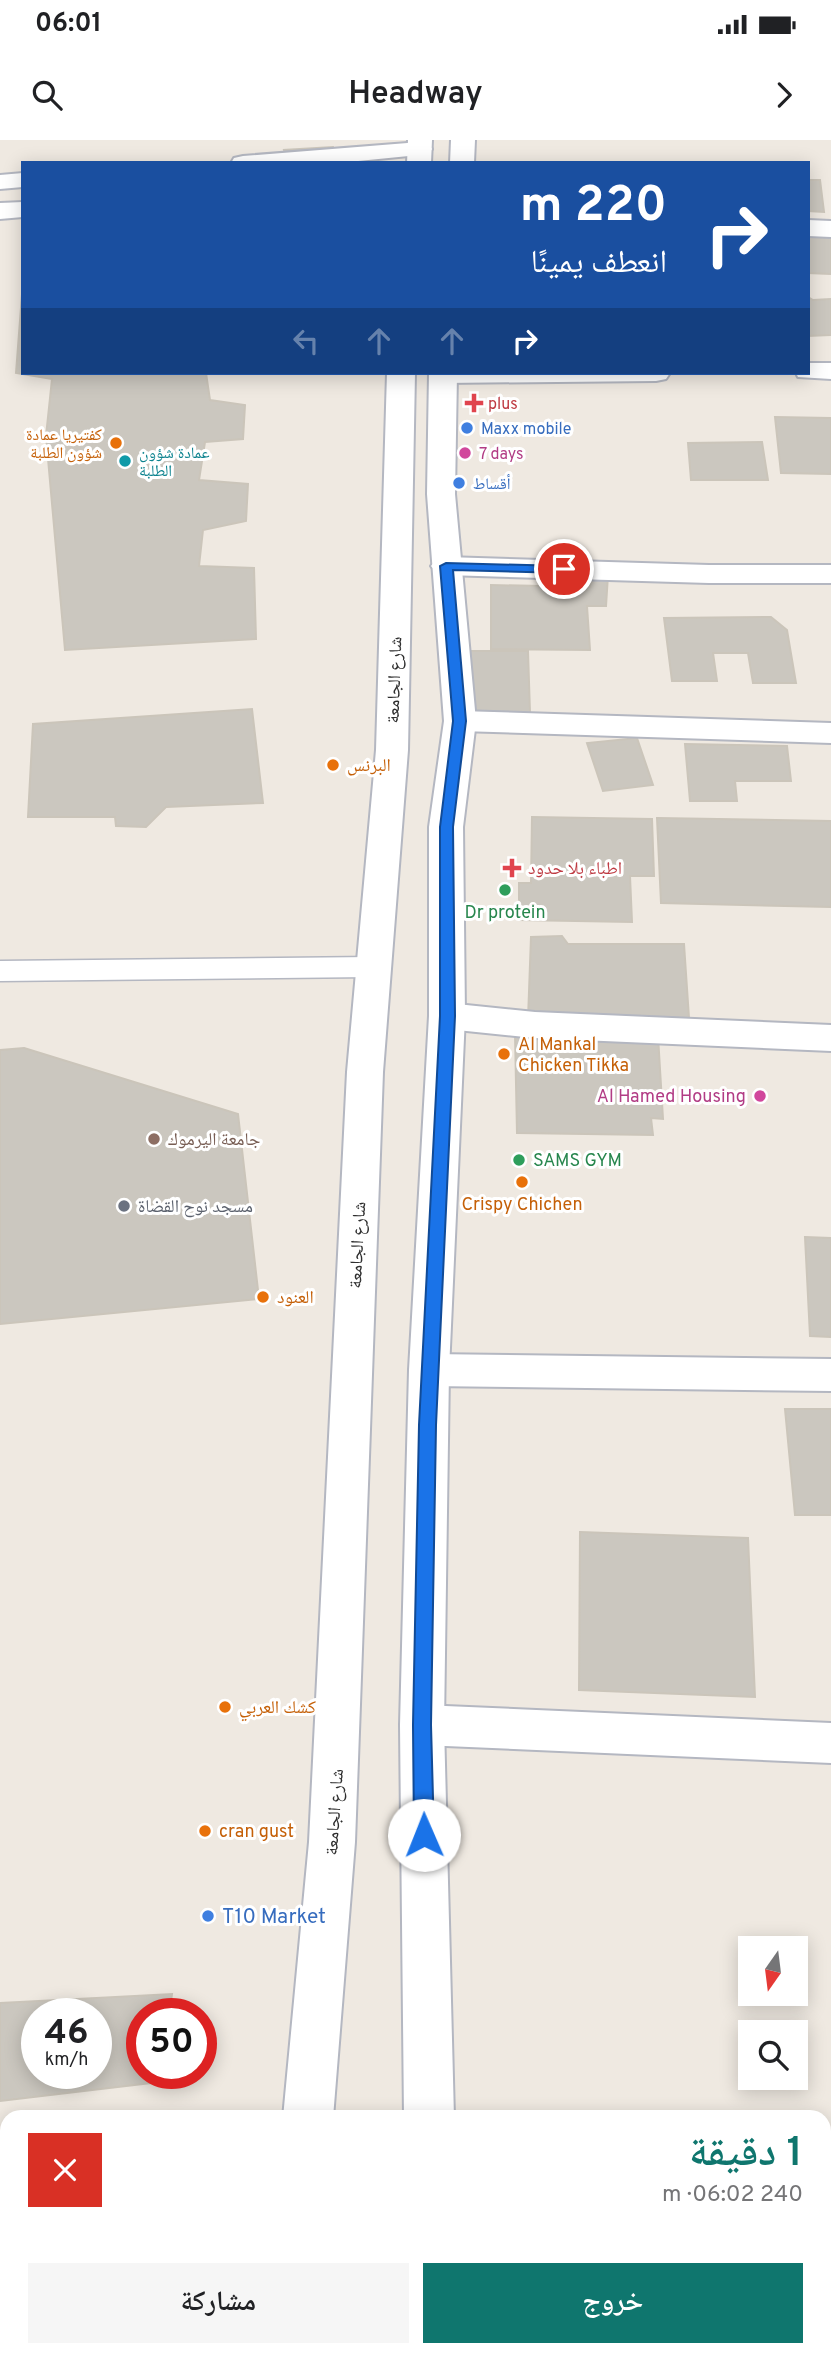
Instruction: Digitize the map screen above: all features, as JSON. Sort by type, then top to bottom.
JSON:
[{"type":"main road","points":[[462,161],[463,140]]},
{"type":"main road","points":[[272,161],[420,151]]},
{"type":"main road","points":[[0,182],[21,180]]},
{"type":"main road","points":[[0,211],[21,209]]},
{"type":"main road","points":[[810,228],[831,229]]},
{"type":"main road","points":[[810,371],[831,371]]},
{"type":"main road","name":"شارع الجامعة","points":[[309,2110],[318,2031],[337,1765],[350,1378],[372,967],[391,753],[398,594],[396,457],[401,375]]},
{"type":"main road","points":[[429,2110],[422,1725],[429,1370],[447,1016],[446,827],[460,721],[441,494],[443,375]]},
{"type":"main road","points":[[446,566],[831,574]]},
{"type":"main road","points":[[460,721],[831,733]]},
{"type":"main road","points":[[447,1016],[535,1025],[831,1038]]},
{"type":"main road","points":[[429,1370],[831,1375]]},
{"type":"main road","points":[[422,1725],[831,1743]]},
{"type":"lane","points":[[0,971],[372,967]]},
{"type":"building","points":[[333,147],[337,161],[287,161],[284,150]]},
{"type":"building","points":[[810,180],[820,180],[824,212],[810,211]]},
{"type":"building","points":[[810,236],[831,237],[831,274],[810,273]]},
{"type":"building","points":[[810,298],[831,299],[831,335],[810,336]]},
{"type":"building","name":"عمادة شؤون الطلبة","points":[[21,307],[21,374],[16,373]]},
{"type":"building","name":"عمادة شؤون الطلبة","points":[[28,375],[206,375],[210,400],[245,405],[243,439],[205,442],[199,480],[248,484],[246,521],[203,530],[199,566],[254,568],[256,639],[65,650],[46,436],[52,379]]},
{"type":"building","points":[[775,417],[831,418],[831,474],[781,473]]},
{"type":"building","points":[[762,442],[768,480],[691,480],[688,443]]},
{"type":"building","points":[[586,574],[608,575],[606,606],[587,606],[590,650],[491,649],[491,585],[590,587]]},
{"type":"building","points":[[771,617],[787,630],[796,683],[753,683],[748,653],[713,653],[717,681],[672,681],[664,618]]},
{"type":"building","points":[[470,651],[528,651],[530,713],[475,714]]},
{"type":"building","points":[[252,709],[263,803],[166,807],[146,827],[116,826],[115,817],[28,817],[33,724]]},
{"type":"building","points":[[637,738],[653,785],[603,791],[587,743]]},
{"type":"building","points":[[685,744],[787,746],[791,781],[735,781],[737,801],[690,801]]},
{"type":"building","points":[[532,817],[652,819],[654,876],[630,876],[632,922],[519,920],[519,883],[531,883]]},
{"type":"building","points":[[657,818],[831,821],[831,907],[661,903]]},
{"type":"building","points":[[562,936],[568,944],[684,944],[689,1018],[528,1019],[531,937]]},
{"type":"building","points":[[515,1034],[658,1036],[663,1119],[651,1118],[653,1135],[517,1133]]},
{"type":"building","name":"مسجد نوح القضاة","points":[[24,1048],[238,1114],[259,1299],[0,1324],[0,1050]]},
{"type":"building","points":[[805,1237],[831,1238],[831,1337],[810,1336]]},
{"type":"building","points":[[785,1409],[831,1409],[831,1515],[795,1515]]},
{"type":"building","points":[[580,1532],[748,1538],[755,1697],[579,1690]]},
{"type":"building","points":[[172,1994],[171,1998],[126,1998],[126,2086],[112,2088],[112,1998],[96,1998]]},
{"type":"building","points":[[21,2002],[21,2089],[100,2089],[0,2101],[0,2003]]},
{"type":"place","name":"plus","points":[[474,403]]},
{"type":"place","name":"Maxx mobile","points":[[467,428]]},
{"type":"place","name":"كفتيريا عمادة شؤون الطلبة","points":[[116,443]]},
{"type":"place","name":"7 days","points":[[465,453]]},
{"type":"place","name":"عمادة شؤون الطلبة","points":[[125,461]]},
{"type":"place","name":"أقساط","points":[[459,483]]},
{"type":"place","name":"البرنس","points":[[333,765]]},
{"type":"place","name":"اطباء بلا حدود","points":[[512,868]]},
{"type":"place","name":"Dr protein","points":[[505,890]]},
{"type":"place","name":"Al Mankal Chicken Tikka","points":[[504,1054]]},
{"type":"place","name":"Al Hamed Housing","points":[[760,1096]]},
{"type":"place","name":"جامعة اليرموك","points":[[154,1139]]},
{"type":"place","name":"SAMS GYM","points":[[519,1160]]},
{"type":"place","name":"Crispy Chichen","points":[[522,1182]]},
{"type":"place","name":"مسجد نوح القضاة","points":[[124,1206]]},
{"type":"place","name":"العنود","points":[[263,1297]]},
{"type":"place","name":"كشك العربي","points":[[225,1707]]},
{"type":"place","name":"cran gust","points":[[205,1831]]},
{"type":"place","name":"T10 Market","points":[[208,1916]]},
{"type":"route","points":[[424,1835],[422,1725],[429,1370],[447,1016],[446,827],[460,721],[446,566],[564,569]]}]
